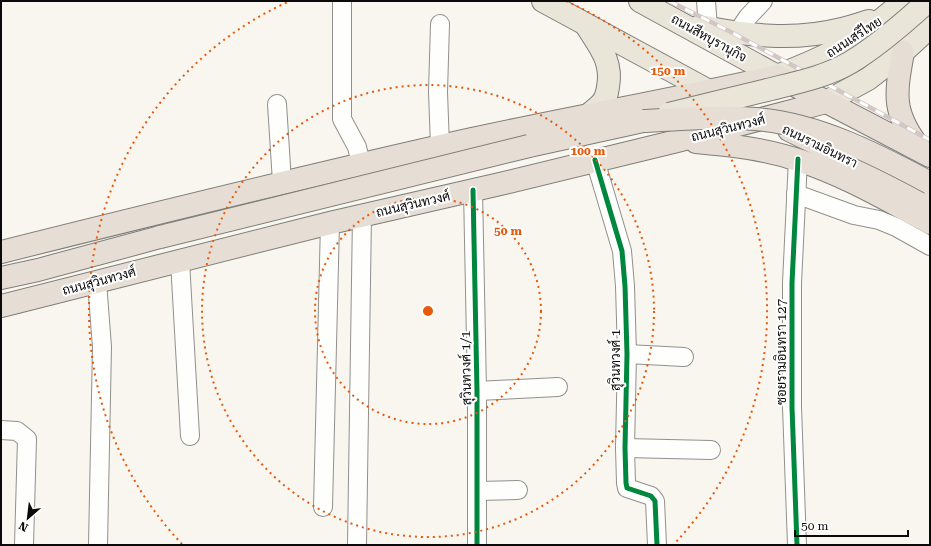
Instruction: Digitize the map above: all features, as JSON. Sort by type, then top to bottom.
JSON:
[{"type":"highway","points":[[903,52],[898,80],[897,95],[899,109],[909,134],[927,154]]},
{"type":"highway","points":[[1,252],[360,164],[475,138],[619,110],[778,76],[927,154]]},
{"type":"highway","name":"ถนนรามอินทรา","points":[[709,91],[834,152],[930,203]]},
{"type":"highway","name":"ถนนสุวินทวงศ์","points":[[1,306],[362,215],[500,184],[677,141],[826,102]]},
{"type":"highway","points":[[619,110],[646,115],[656,123],[660,130],[658,139],[653,144],[643,149]]},
{"type":"highway","points":[[1,278],[38,270],[160,237],[528,146],[643,121],[718,117],[757,119],[794,126],[824,134],[864,150],[930,183]]},
{"type":"highway","points":[[475,138],[497,146],[515,158],[519,169],[517,175],[514,178],[500,184]]},
{"type":"highway","points":[[677,141],[742,147],[798,160],[844,177],[930,223]]},
{"type":"main road","points":[[543,1],[709,91]]},
{"type":"main road","name":"ถนนสีหบุรานุกิจ","points":[[640,1],[778,76]]},
{"type":"main road","name":"ถนนเสรีไทย","points":[[778,76],[822,58],[844,46],[888,15],[904,1]]},
{"type":"main road","points":[[643,121],[796,83],[826,74],[850,63],[876,45],[903,24],[928,1]]},
{"type":"main road","points":[[679,22],[759,36],[813,34],[842,29],[888,15]]},
{"type":"main road","points":[[585,24],[606,58],[610,70],[607,95],[601,104],[587,116]]},
{"type":"main road","points":[[826,102],[868,79],[903,52],[930,27]]},
{"type":"street","points":[[342,1],[342,119],[358,147],[360,164]]},
{"type":"street","points":[[706,1],[708,28]]},
{"type":"street","points":[[738,33],[748,17],[763,1]]},
{"type":"street","points":[[440,24],[438,92],[440,146]]},
{"type":"street","points":[[276,104],[282,182]]},
{"type":"street","name":"สุวินทวงศ์ 1","points":[[595,160],[622,251],[625,286],[627,354],[625,448],[626,483],[628,488],[652,496],[655,500],[657,545]]},
{"type":"street","name":"ซอยรามอินทรา 127","points":[[797,545],[792,407],[792,283],[798,160]]},
{"type":"street","name":"สุวินทวงศ์ 1/1","points":[[473,190],[477,391],[477,545]]},
{"type":"street","points":[[796,194],[854,215],[879,220],[896,227],[930,246]]},
{"type":"street","points":[[357,545],[362,215]]},
{"type":"street","points":[[323,507],[330,223]]},
{"type":"street","points":[[180,261],[190,436]]},
{"type":"street","points":[[97,282],[102,347],[98,545]]},
{"type":"street","points":[[627,354],[684,357]]},
{"type":"street","points":[[477,391],[558,387]]},
{"type":"street","points":[[1,430],[17,431],[27,439],[24,545]]},
{"type":"street","points":[[625,448],[711,450]]},
{"type":"street","points":[[477,491],[518,490]]},
{"type":"railway","points":[[669,1],[729,31],[930,140]]},
{"type":"cycle path","points":[[797,545],[792,407],[792,283],[798,159]]},
{"type":"cycle path","points":[[595,160],[622,251],[625,286],[627,354],[625,448],[626,483],[627,488],[651,496],[655,501],[657,545]]},
{"type":"cycle path","points":[[473,190],[477,391],[477,545]]}]
